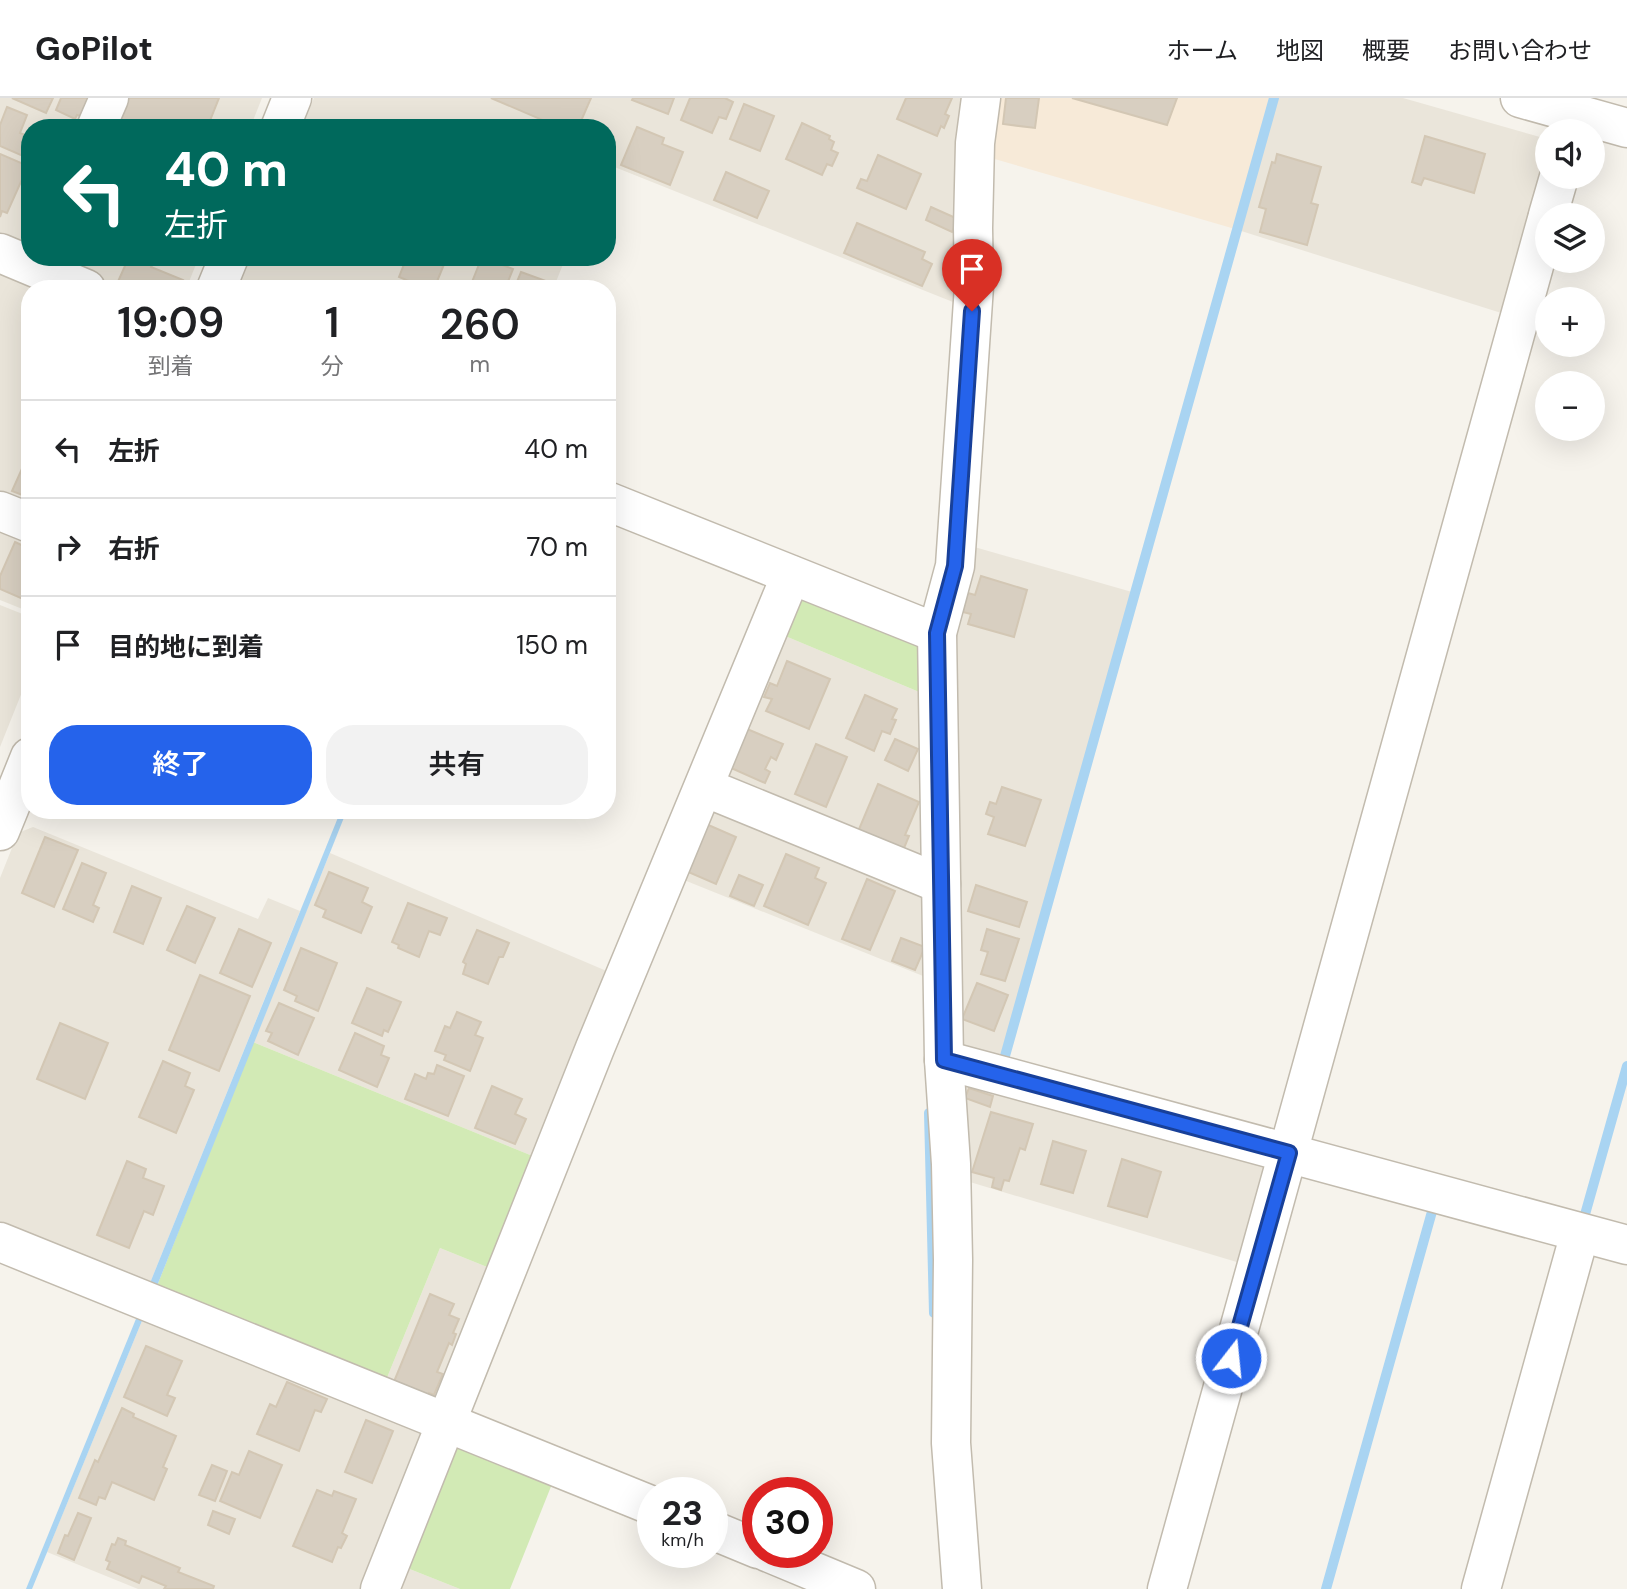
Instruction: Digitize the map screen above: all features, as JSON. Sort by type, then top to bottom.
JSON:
[{"type":"street","points":[[100,119],[109,98]]},
{"type":"street","points":[[284,119],[292,98]]},
{"type":"street","points":[[962,1589],[951,1443],[953,1259],[951,1164],[944,1060],[937,633],[955,566],[974,286],[975,143],[981,98]]},
{"type":"street","points":[[1520,98],[1627,128]]},
{"type":"street","points":[[0,253],[21,259]]},
{"type":"street","points":[[1167,1589],[1535,264]]},
{"type":"street","points":[[44,266],[69,280]]},
{"type":"street","points":[[616,504],[937,633]]},
{"type":"street","points":[[0,511],[21,519]]},
{"type":"street","points":[[380,1589],[595,1048],[791,575]]},
{"type":"street","points":[[0,831],[21,779]]},
{"type":"street","points":[[704,787],[941,884]]},
{"type":"street","points":[[944,1060],[1627,1245]]},
{"type":"street","points":[[1481,1589],[1580,1233]]},
{"type":"street","points":[[0,1242],[637,1499]]},
{"type":"street","points":[[805,1568],[856,1589]]},
{"type":"shaded area","points":[[0,98],[96,98],[88,119],[21,119],[21,248],[18,249],[0,242]]},
{"type":"shaded area","points":[[122,98],[262,98],[254,119],[112,119]]},
{"type":"shaded area","points":[[314,98],[972,98],[968,308],[616,168],[616,119],[306,119]]},
{"type":"shaded area","points":[[989,98],[1274,98],[1235,229],[981,155]]},
{"type":"shaded area","points":[[1274,98],[1403,98],[1535,136],[1535,189],[1544,189],[1541,203],[1535,203],[1535,228],[1514,317],[1235,229]]},
{"type":"shaded area","points":[[56,266],[195,266],[190,280],[92,280]]},
{"type":"shaded area","points":[[245,266],[562,266],[557,280],[240,280]]},
{"type":"shaded area","points":[[0,270],[25,280],[21,280],[21,608],[0,600]]},
{"type":"shaded area","points":[[964,544],[1132,592],[1002,1069],[960,1055],[950,612]]},
{"type":"shaded area","points":[[0,605],[21,613],[21,694],[0,747]]},
{"type":"shaded area","points":[[778,633],[924,694],[932,854],[917,865],[719,775]]},
{"type":"shaded area","points":[[716,811],[914,888],[928,904],[928,978],[679,878],[703,818]]},
{"type":"shaded area","points":[[33,827],[258,919],[268,898],[300,911],[148,1288],[0,1228],[0,878],[18,833]]},
{"type":"shaded area","points":[[330,853],[616,975],[540,1159],[253,1042]]},
{"type":"shaded area","points":[[951,1071],[1273,1157],[1250,1266],[960,1179]]},
{"type":"shaded area","points":[[440,1248],[497,1271],[441,1410],[384,1385]]},
{"type":"shaded area","points":[[146,1311],[435,1428],[369,1589],[138,1589],[47,1552]]},
{"type":"shaded area","points":[[402,1566],[460,1589],[393,1589]]},
{"type":"green space","points":[[795,592],[925,637],[924,694],[778,633]]},
{"type":"green space","points":[[253,1042],[540,1159],[497,1271],[440,1248],[384,1385],[155,1291]]},
{"type":"green space","points":[[455,1433],[556,1474],[510,1589],[460,1589],[402,1566]]},
{"type":"water","points":[[337,819],[343,819],[155,1291],[148,1288]]},
{"type":"water","points":[[140,1309],[146,1311],[32,1589],[26,1589]]},
{"type":"building","points":[[12,98],[53,98],[46,113]]},
{"type":"building","points":[[61,98],[93,98],[81,116],[77,115],[75,119],[56,110]]},
{"type":"building","points":[[129,98],[219,98],[211,119],[120,119]]},
{"type":"building","points":[[491,98],[591,98],[582,119],[540,119]]},
{"type":"building","points":[[674,98],[668,114],[632,100]]},
{"type":"building","points":[[690,98],[725,98],[733,102],[726,119],[719,117],[712,133],[681,120]]},
{"type":"building","points":[[906,98],[952,98],[945,114],[949,116],[937,136],[897,119]]},
{"type":"building","points":[[1006,98],[1039,98],[1035,128],[1003,124]]},
{"type":"building","points":[[1072,98],[1177,98],[1167,125]]},
{"type":"building","points":[[744,104],[774,116],[760,151],[730,139]]},
{"type":"building","points":[[7,107],[27,115],[25,119],[21,119],[21,155],[0,146],[0,125]]},
{"type":"building","points":[[802,123],[830,136],[829,139],[834,142],[831,150],[838,153],[832,166],[827,164],[822,175],[786,159]]},
{"type":"building","points":[[637,127],[664,138],[662,144],[683,152],[670,185],[621,165]]},
{"type":"building","points":[[1425,136],[1485,154],[1474,193],[1424,178],[1421,185],[1412,182]]},
{"type":"building","points":[[0,154],[21,163],[21,182],[7,213],[2,211],[0,217]]},
{"type":"building","points":[[1277,154],[1321,167],[1311,203],[1318,205],[1307,245],[1260,232],[1266,209],[1259,207],[1272,162],[1275,163]]},
{"type":"building","points":[[878,155],[921,174],[906,209],[857,188],[861,179],[867,181]]},
{"type":"building","points":[[726,172],[769,191],[757,218],[714,200]]},
{"type":"building","points":[[931,207],[958,219],[952,232],[926,220]]},
{"type":"building","points":[[857,223],[925,252],[922,259],[932,264],[922,286],[844,253]]},
{"type":"building","points":[[125,266],[152,266],[183,280],[119,280]]},
{"type":"building","points":[[403,266],[443,266],[438,280],[406,280],[399,277]]},
{"type":"building","points":[[478,266],[505,266],[513,269],[509,280],[473,280]]},
{"type":"building","points":[[521,272],[543,280],[518,280]]},
{"type":"building","points":[[21,471],[21,494],[12,491]]},
{"type":"building","points":[[15,542],[21,545],[21,598],[0,589],[0,576]]},
{"type":"building","points":[[981,576],[1027,590],[1014,637],[968,624],[971,614],[963,612],[968,593],[975,595]]},
{"type":"building","points":[[787,661],[830,679],[809,729],[766,711],[772,699],[764,697],[770,683],[777,686]]},
{"type":"building","points":[[865,695],[897,709],[892,719],[896,720],[890,734],[882,731],[874,751],[846,738]]},
{"type":"building","points":[[747,729],[783,744],[776,760],[771,757],[765,769],[770,772],[765,783],[731,768]]},
{"type":"building","points":[[895,739],[918,749],[908,771],[885,760]]},
{"type":"building","points":[[816,744],[847,757],[826,807],[795,794]]},
{"type":"building","points":[[878,784],[919,802],[905,835],[909,836],[902,853],[857,834]]},
{"type":"building","points":[[1002,787],[1041,800],[1025,846],[988,834],[994,817],[986,814],[990,802],[996,804]]},
{"type":"building","points":[[706,824],[736,837],[716,884],[686,871]]},
{"type":"building","points":[[45,837],[78,850],[54,907],[22,893]]},
{"type":"building","points":[[786,854],[819,868],[815,878],[826,883],[808,925],[764,906]]},
{"type":"building","points":[[82,863],[106,873],[93,905],[99,908],[93,922],[63,909]]},
{"type":"building","points":[[329,872],[368,888],[362,902],[372,907],[361,933],[323,917],[326,910],[315,905]]},
{"type":"building","points":[[739,875],[763,885],[754,906],[730,896]]},
{"type":"building","points":[[867,879],[895,891],[870,950],[842,939]]},
{"type":"building","points":[[976,885],[1027,902],[1019,927],[968,911]]},
{"type":"building","points":[[132,886],[161,898],[143,944],[114,932]]},
{"type":"building","points":[[408,903],[447,918],[440,935],[429,931],[419,957],[398,948],[399,945],[392,942]]},
{"type":"building","points":[[187,906],[215,918],[195,963],[167,950]]},
{"type":"building","points":[[239,929],[271,943],[252,987],[220,973]]},
{"type":"building","points":[[987,929],[1019,939],[1005,981],[981,974],[988,952],[981,950]]},
{"type":"building","points":[[477,930],[509,943],[503,957],[499,957],[488,984],[463,974],[466,964],[463,962]]},
{"type":"building","points":[[901,938],[925,947],[915,970],[892,961]]},
{"type":"building","points":[[301,948],[337,963],[318,1011],[295,1001],[297,996],[284,990]]},
{"type":"building","points":[[200,975],[250,996],[219,1071],[169,1050]]},
{"type":"building","points":[[977,983],[1008,995],[994,1031],[962,1019]]},
{"type":"building","points":[[367,988],[401,1002],[388,1032],[384,1030],[382,1036],[352,1023]]},
{"type":"building","points":[[279,1003],[314,1018],[298,1055],[268,1041],[272,1033],[266,1031]]},
{"type":"building","points":[[457,1012],[481,1022],[475,1035],[483,1038],[470,1071],[444,1060],[446,1055],[435,1051],[445,1026],[450,1028]]},
{"type":"building","points":[[60,1023],[108,1043],[85,1099],[37,1079]]},
{"type":"building","points":[[355,1033],[384,1046],[381,1055],[389,1058],[377,1087],[339,1070]]},
{"type":"building","points":[[163,1061],[190,1073],[185,1086],[194,1090],[176,1133],[139,1117]]},
{"type":"building","points":[[437,1065],[464,1076],[448,1116],[405,1099],[415,1074],[426,1079],[428,1073],[434,1074]]},
{"type":"building","points":[[492,1086],[522,1099],[515,1114],[526,1119],[515,1144],[475,1128]]},
{"type":"building","points":[[969,1088],[993,1096],[990,1107],[965,1098]]},
{"type":"building","points":[[991,1112],[1033,1124],[1025,1150],[1020,1148],[1009,1181],[1004,1180],[1001,1190],[992,1187],[994,1178],[972,1172]]},
{"type":"building","points":[[1053,1141],[1086,1151],[1073,1193],[1041,1184]]},
{"type":"building","points":[[1122,1159],[1161,1172],[1147,1217],[1108,1206]]},
{"type":"building","points":[[127,1161],[146,1169],[143,1178],[164,1186],[153,1215],[144,1211],[129,1248],[97,1235]]},
{"type":"building","points":[[430,1294],[454,1304],[449,1315],[459,1319],[453,1333],[456,1334],[452,1345],[449,1343],[437,1372],[443,1374],[434,1395],[429,1393],[427,1398],[393,1384]]},
{"type":"building","points":[[146,1346],[182,1361],[167,1395],[175,1398],[167,1416],[124,1397]]},
{"type":"building","points":[[287,1382],[327,1399],[321,1412],[315,1410],[299,1451],[257,1434],[270,1404],[276,1407]]},
{"type":"building","points":[[122,1408],[134,1414],[133,1417],[176,1436],[163,1467],[167,1469],[154,1500],[112,1482],[105,1499],[99,1497],[96,1505],[79,1498]]},
{"type":"building","points":[[366,1420],[393,1431],[372,1483],[345,1472]]},
{"type":"building","points":[[249,1451],[282,1465],[260,1518],[220,1501],[232,1472],[239,1475]]},
{"type":"building","points":[[212,1465],[227,1471],[215,1501],[199,1495]]},
{"type":"building","points":[[317,1490],[332,1496],[334,1491],[356,1499],[342,1533],[347,1536],[341,1548],[338,1547],[332,1562],[293,1546]]},
{"type":"building","points":[[213,1511],[235,1519],[229,1534],[208,1525]]},
{"type":"building","points":[[78,1513],[91,1518],[74,1560],[58,1553]]},
{"type":"building","points":[[118,1538],[126,1541],[125,1545],[180,1568],[178,1572],[214,1586],[213,1589],[164,1589],[166,1586],[142,1576],[139,1583],[107,1569],[110,1562],[106,1560],[112,1544],[115,1545]]},
{"type":"waterway","points":[[1005,1056],[1274,98]]},
{"type":"waterway","points":[[1584,1218],[1627,1066]]},
{"type":"waterway","points":[[929,1113],[934,1313]]},
{"type":"waterway","points":[[1326,1589],[1433,1208]]},
{"type":"route","points":[[972,311],[955,566],[937,633],[944,1060],[1289,1153],[1231,1358]]}]
